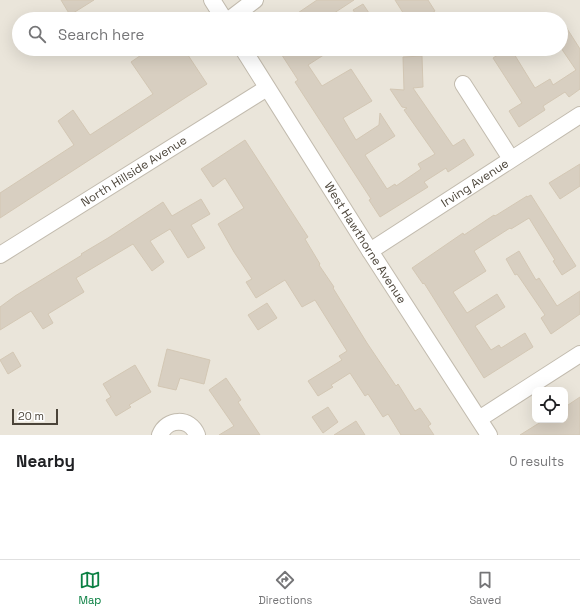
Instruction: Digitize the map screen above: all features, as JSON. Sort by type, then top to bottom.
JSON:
[{"type":"street","points":[[212,0],[220,12]]},
{"type":"street","points":[[239,12],[255,0]]},
{"type":"street","name":"West Hawthorne Avenue","points":[[247,56],[370,251],[489,435]]},
{"type":"street","points":[[463,84],[511,160]]},
{"type":"street","name":"North Hillside Avenue","points":[[0,255],[267,88]]},
{"type":"street","name":"Irving Avenue","points":[[370,251],[580,115]]},
{"type":"street","points":[[479,419],[580,354]]},
{"type":"street","points":[[160,435],[169,423],[176,421],[186,423],[191,426],[197,435]]},
{"type":"shaded area","points":[[0,0],[208,0],[216,12],[12,12],[12,56],[244,56],[262,84],[0,249]]},
{"type":"shaded area","points":[[214,0],[580,0],[580,435],[493,435],[249,56],[568,56],[568,12],[222,12]]},
{"type":"shaded area","points":[[266,91],[487,435],[0,435],[0,259]]},
{"type":"building","points":[[61,0],[94,0],[75,12],[68,12]]},
{"type":"building","points":[[317,0],[354,0],[336,12],[299,12]]},
{"type":"building","points":[[395,0],[428,0],[435,11],[433,12],[403,12]]},
{"type":"building","points":[[363,4],[368,12],[354,12],[353,10]]},
{"type":"building","points":[[568,30],[580,49],[580,89],[569,97],[565,92],[543,106],[545,110],[519,127],[509,111],[522,103],[493,58],[496,56],[515,56],[535,88],[550,79],[553,85],[576,70],[566,56],[568,56]]},
{"type":"building","points":[[140,56],[189,56],[207,84],[0,218],[0,193],[74,145],[58,121],[73,110],[90,135],[153,94],[131,62]]},
{"type":"building","points":[[283,56],[322,56],[308,65],[322,86],[351,69],[372,101],[343,118],[356,140],[379,125],[380,113],[395,136],[365,155],[387,189],[395,184],[396,186],[421,169],[418,164],[435,154],[404,110],[407,108],[402,107],[390,89],[404,90],[403,57],[422,56],[423,87],[413,88],[453,146],[464,139],[474,155],[448,172],[446,168],[424,182],[428,187],[380,217],[369,200],[371,199],[295,82],[298,80]]},
{"type":"building","points":[[245,140],[308,237],[305,239],[320,264],[319,265],[334,287],[333,288],[367,343],[396,386],[398,384],[415,411],[420,408],[431,424],[428,426],[434,435],[401,435],[388,414],[383,417],[368,394],[365,396],[350,373],[331,385],[333,387],[318,396],[308,381],[342,360],[339,356],[347,351],[315,300],[302,307],[285,280],[256,298],[246,282],[252,279],[218,224],[244,208],[225,178],[213,187],[201,169]]},
{"type":"building","points":[[580,164],[580,186],[560,199],[549,183]]},
{"type":"building","points":[[531,195],[576,266],[562,275],[553,261],[555,260],[529,218],[511,229],[510,228],[474,251],[486,271],[453,292],[467,313],[497,294],[505,307],[475,326],[491,350],[499,345],[501,348],[525,333],[533,347],[484,378],[424,283],[423,284],[412,268],[463,233],[464,235],[494,215],[495,216]]},
{"type":"building","points":[[201,199],[210,214],[191,225],[205,248],[188,258],[170,229],[150,241],[164,262],[152,271],[133,244],[76,278],[84,292],[48,314],[53,323],[43,329],[31,311],[0,330],[0,307],[15,296],[82,255],[81,254],[163,202],[172,216]]},
{"type":"building","points":[[519,251],[536,280],[539,278],[557,306],[580,291],[580,314],[551,334],[541,318],[545,315],[517,274],[515,275],[506,259]]},
{"type":"building","points":[[267,303],[277,318],[258,330],[248,315]]},
{"type":"building","points":[[167,349],[210,360],[204,384],[180,378],[176,390],[158,386]]},
{"type":"building","points":[[13,352],[21,366],[8,374],[0,360]]},
{"type":"building","points":[[135,365],[151,392],[129,405],[131,407],[116,416],[106,400],[111,397],[103,384]]},
{"type":"building","points":[[226,378],[241,400],[238,402],[260,435],[219,435],[234,426],[209,390]]},
{"type":"building","points":[[580,397],[580,435],[520,435],[539,423],[568,423],[568,405]]},
{"type":"building","points":[[328,407],[338,422],[323,433],[312,417]]},
{"type":"building","points":[[356,421],[365,435],[334,435]]}]
